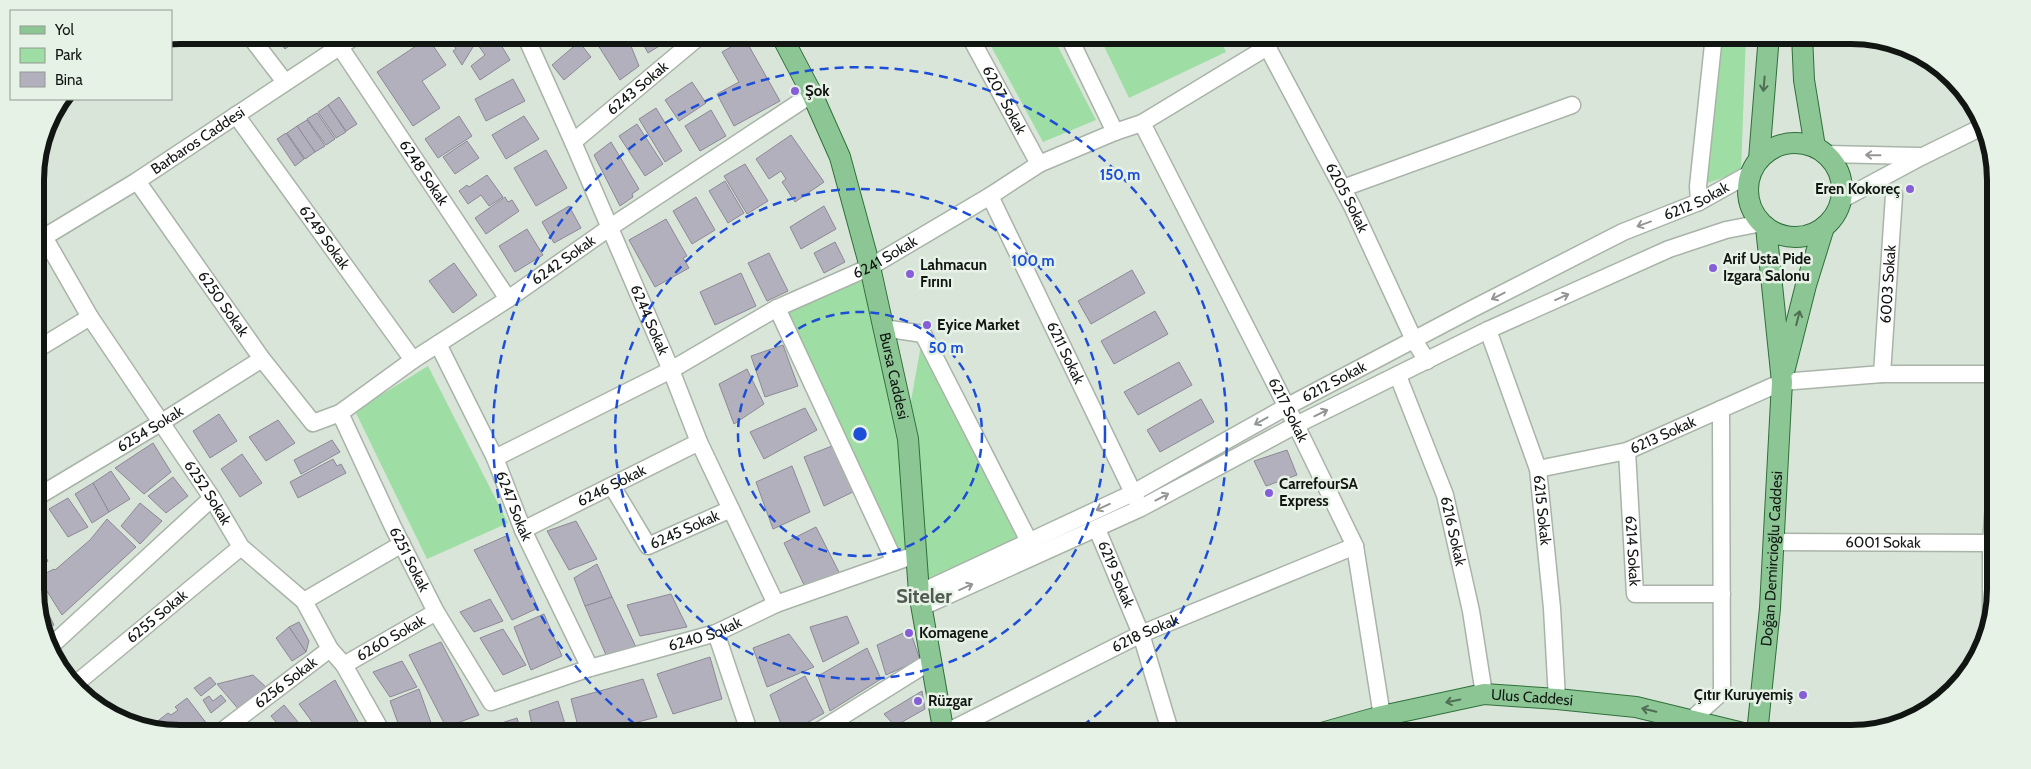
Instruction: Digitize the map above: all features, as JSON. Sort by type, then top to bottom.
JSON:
[{"type":"main road","name":"Bursa Caddesi","points":[[786,44],[812,94],[840,157],[870,267],[908,439],[915,555],[920,600],[942,725]]},
{"type":"main road","points":[[1755,166],[1770,150],[1784,144],[1800,143],[1820,151],[1837,169],[1842,184],[1841,200],[1835,215],[1824,227],[1810,234],[1795,237],[1780,234],[1764,225],[1756,216],[1749,203],[1748,187],[1755,166],[1768,44]]},
{"type":"main road","points":[[1802,44],[1804,80],[1820,151]]},
{"type":"main road","points":[[1764,225],[1782,382]]},
{"type":"main road","points":[[1782,382],[1806,285],[1824,227]]},
{"type":"main road","name":"Doğan Demircioğlu Caddesi","points":[[1758,725],[1770,608],[1782,382]]},
{"type":"main road","name":"Ulus Caddesi","points":[[1350,725],[1382,716],[1484,694],[1636,707],[1711,725]]},
{"type":"street","points":[[256,44],[285,82]]},
{"type":"street","name":"Barbaros Caddesi","points":[[44,238],[137,182],[344,44]]},
{"type":"street","name":"6244 Sokak","points":[[528,44],[574,142],[671,370],[699,442],[776,604]]},
{"type":"street","name":"6243 Sokak","points":[[574,142],[690,44]]},
{"type":"street","name":"6207 Sokak","points":[[974,44],[1039,164]]},
{"type":"street","points":[[1072,44],[1115,132]]},
{"type":"street","name":"6241 Sokak","points":[[495,458],[671,370],[777,308],[870,267],[990,196],[1039,164],[1115,132],[1142,123],[1259,44]]},
{"type":"street","name":"6205 Sokak","points":[[1267,44],[1343,188],[1414,340],[1427,361]]},
{"type":"street","points":[[1699,202],[1698,186],[1713,44]]},
{"type":"street","name":"6248 Sokak","points":[[340,47],[508,299]]},
{"type":"street","name":"6242 Sokak","points":[[313,424],[340,413],[413,360],[508,299],[609,228],[812,94]]},
{"type":"street","points":[[1343,188],[1572,105]]},
{"type":"street","name":"6249 Sokak","points":[[236,115],[413,360]]},
{"type":"street","name":"6217 Sokak","points":[[1142,123],[1296,425],[1354,546],[1382,716]]},
{"type":"street","points":[[1841,200],[1921,156],[1977,129]]},
{"type":"street","points":[[1820,151],[1921,156]]},
{"type":"street","name":"6212 Sokak","points":[[920,600],[1033,548],[1286,407],[1623,232],[1699,202],[1755,166]]},
{"type":"street","name":"6250 Sokak","points":[[137,182],[262,359],[313,424]]},
{"type":"street","name":"6003 Sokak","points":[[1882,374],[1894,194]]},
{"type":"street","name":"6211 Sokak","points":[[990,196],[1132,493],[1141,508]]},
{"type":"street","name":"6212 Sokak","points":[[1033,548],[1097,529],[1141,508],[1296,425],[1488,330],[1669,249],[1726,230],[1764,225]]},
{"type":"street","name":"6252 Sokak","points":[[44,246],[212,498],[241,546],[304,601],[330,650],[344,665],[375,725]]},
{"type":"street","points":[[777,308],[895,562]]},
{"type":"street","points":[[44,345],[90,317]]},
{"type":"street","points":[[883,328],[924,334],[1033,548]]},
{"type":"street","name":"6215 Sokak","points":[[1488,330],[1538,468],[1552,608],[1557,699]]},
{"type":"street","name":"6247 Sokak","points":[[438,344],[495,458],[523,530],[590,668]]},
{"type":"street","name":"6254 Sokak","points":[[44,493],[262,359]]},
{"type":"street","name":"6213 Sokak","points":[[1538,468],[1627,451],[1782,382],[1882,374],[1987,374]]},
{"type":"street","name":"6216 Sokak","points":[[1398,376],[1445,495],[1472,611],[1484,694]]},
{"type":"street","points":[[1691,720],[1722,692],[1721,409]]},
{"type":"street","name":"6251 Sokak","points":[[340,413],[436,612],[491,702]]},
{"type":"street","name":"6246 Sokak","points":[[523,530],[699,442]]},
{"type":"street","name":"6214 Sokak","points":[[1627,451],[1635,594],[1722,594]]},
{"type":"street","name":"6245 Sokak","points":[[612,486],[648,546],[731,509]]},
{"type":"street","points":[[55,642],[212,498]]},
{"type":"street","name":"6219 Sokak","points":[[1097,529],[1141,634],[1168,725]]},
{"type":"street","name":"6001 Sokak","points":[[1774,542],[1987,543]]},
{"type":"street","points":[[304,601],[402,544]]},
{"type":"street","name":"6255 Sokak","points":[[80,681],[241,546]]},
{"type":"street","name":"6218 Sokak","points":[[962,725],[1141,634],[1354,546]]},
{"type":"street","name":"6240 Sokak","points":[[491,702],[590,668],[716,633],[776,604],[915,555]]},
{"type":"street","name":"6260 Sokak","points":[[344,665],[436,612]]},
{"type":"street","points":[[716,633],[747,725]]},
{"type":"street","name":"6256 Sokak","points":[[230,725],[330,650]]},
{"type":"street","points":[[828,725],[930,661]]},
{"type":"green space","points":[[990,44],[1057,44],[1096,120],[1043,142]]},
{"type":"green space","points":[[1103,44],[1222,44],[1226,52],[1129,98]]},
{"type":"green space","points":[[1713,44],[1746,44],[1741,172],[1698,186]]},
{"type":"green space","points":[[870,267],[906,429],[923,334],[1029,542],[919,593],[915,547],[895,562],[777,308]]},
{"type":"green space","points":[[428,366],[508,523],[427,559],[355,411]]},
{"type":"building","points":[[281,44],[291,44],[285,49]]},
{"type":"building","points":[[419,44],[432,44],[446,65],[422,81],[440,108],[413,126],[377,72]]},
{"type":"building","points":[[453,44],[475,44],[462,65],[453,51],[456,49]]},
{"type":"building","points":[[477,44],[500,44],[510,60],[480,80],[471,66],[485,55]]},
{"type":"building","points":[[577,44],[581,44],[591,57],[564,80],[552,65]]},
{"type":"building","points":[[597,44],[629,44],[631,46],[639,66],[620,80]]},
{"type":"building","points":[[643,44],[663,44],[648,53]]},
{"type":"building","points":[[736,44],[748,44],[780,101],[734,126],[717,94],[739,82],[722,52]]},
{"type":"building","points":[[513,79],[525,101],[486,121],[475,99]]},
{"type":"building","points":[[692,82],[706,103],[679,121],[665,100]]},
{"type":"building","points":[[339,97],[357,124],[346,131],[328,105]]},
{"type":"building","points":[[328,105],[346,132],[336,138],[318,112]]},
{"type":"building","points":[[656,108],[682,151],[665,162],[639,119]]},
{"type":"building","points":[[711,110],[726,136],[700,151],[685,126]]},
{"type":"building","points":[[317,113],[335,139],[326,145],[307,119]]},
{"type":"building","points":[[459,116],[472,136],[438,158],[425,139]]},
{"type":"building","points":[[524,116],[539,139],[506,159],[492,135]]},
{"type":"building","points":[[307,120],[325,146],[315,152],[297,126]]},
{"type":"building","points":[[637,124],[663,164],[645,176],[619,136]]},
{"type":"building","points":[[297,126],[315,152],[305,159],[287,133]]},
{"type":"building","points":[[286,133],[304,159],[295,166],[277,139]]},
{"type":"building","points":[[791,135],[824,182],[795,202],[782,182],[786,179],[781,171],[769,179],[756,159]]},
{"type":"building","points":[[467,141],[479,158],[455,174],[443,157]]},
{"type":"building","points":[[611,142],[639,189],[632,194],[633,197],[620,206],[594,155]]},
{"type":"building","points":[[546,150],[567,188],[536,206],[514,168]]},
{"type":"building","points":[[745,164],[768,201],[747,214],[724,176]]},
{"type":"building","points":[[487,175],[503,197],[489,206],[481,195],[468,204],[459,191]]},
{"type":"building","points":[[725,181],[744,213],[728,223],[709,191]]},
{"type":"building","points":[[505,197],[508,202],[512,200],[519,211],[486,234],[475,218]]},
{"type":"building","points":[[696,197],[715,230],[692,244],[673,211]]},
{"type":"building","points":[[569,206],[581,228],[554,243],[542,222]]},
{"type":"building","points":[[824,206],[836,229],[801,249],[790,227]]},
{"type":"building","points":[[666,219],[687,256],[683,258],[689,268],[655,287],[629,240]]},
{"type":"building","points":[[527,229],[543,255],[515,272],[499,246]]},
{"type":"building","points":[[835,242],[845,262],[824,273],[814,253]]},
{"type":"building","points":[[769,253],[788,291],[767,301],[748,263]]},
{"type":"building","points":[[454,263],[477,295],[453,313],[429,281]]},
{"type":"building","points":[[1132,270],[1145,293],[1091,324],[1078,301]]},
{"type":"building","points":[[741,273],[756,306],[715,325],[700,292]]},
{"type":"building","points":[[1155,311],[1168,334],[1114,364],[1101,341]]},
{"type":"building","points":[[783,345],[798,386],[765,397],[751,356]]},
{"type":"building","points":[[1179,362],[1192,385],[1138,415],[1124,392]]},
{"type":"building","points":[[747,369],[764,404],[734,424],[719,384]]},
{"type":"building","points":[[1201,399],[1214,422],[1160,452],[1147,430]]},
{"type":"building","points":[[805,408],[817,430],[764,459],[750,432]]},
{"type":"building","points":[[219,414],[237,441],[210,458],[193,431]]},
{"type":"building","points":[[278,420],[295,443],[266,461],[249,437]]},
{"type":"building","points":[[332,440],[340,452],[301,474],[294,460]]},
{"type":"building","points":[[153,443],[171,472],[144,494],[115,468]]},
{"type":"building","points":[[837,444],[857,490],[824,506],[804,457]]},
{"type":"building","points":[[1287,450],[1297,475],[1266,486],[1254,461]]},
{"type":"building","points":[[242,454],[262,483],[240,497],[221,469]]},
{"type":"building","points":[[333,459],[337,466],[341,464],[346,473],[298,498],[290,482]]},
{"type":"building","points":[[792,466],[810,512],[773,529],[756,482]]},
{"type":"building","points":[[111,471],[130,499],[109,512],[93,483]]},
{"type":"building","points":[[173,477],[188,496],[166,513],[148,496]]},
{"type":"building","points":[[93,483],[109,512],[92,523],[75,494]]},
{"type":"building","points":[[68,498],[88,527],[68,537],[49,509]]},
{"type":"building","points":[[140,503],[162,521],[140,544],[121,526]]},
{"type":"building","points":[[107,519],[136,547],[62,615],[44,586],[44,574],[55,570],[90,540]]},
{"type":"building","points":[[576,521],[597,559],[569,570],[547,531]]},
{"type":"building","points":[[816,527],[841,576],[806,589],[784,543]]},
{"type":"building","points":[[506,536],[538,608],[512,620],[474,550]]},
{"type":"building","points":[[44,554],[48,561],[44,564]]},
{"type":"building","points":[[597,564],[612,597],[585,606],[574,578]]},
{"type":"building","points":[[671,594],[687,627],[640,636],[627,605]]},
{"type":"building","points":[[612,597],[636,647],[606,655],[585,606]]},
{"type":"building","points":[[490,599],[503,621],[474,632],[460,612]]},
{"type":"building","points":[[45,607],[54,625],[49,628]]},
{"type":"building","points":[[544,614],[562,656],[531,670],[514,627]]},
{"type":"building","points":[[847,616],[859,643],[823,662],[810,627]]},
{"type":"building","points":[[299,622],[309,641],[306,652],[289,627]]},
{"type":"building","points":[[289,627],[306,652],[292,661],[276,638]]},
{"type":"building","points":[[503,629],[526,665],[503,675],[480,638]]},
{"type":"building","points":[[910,630],[920,660],[886,675],[877,645]]},
{"type":"building","points":[[789,634],[814,667],[767,687],[753,648]]},
{"type":"building","points":[[441,642],[479,715],[452,725],[445,725],[409,655]]},
{"type":"building","points":[[867,648],[881,679],[830,711],[818,676]]},
{"type":"building","points":[[710,657],[722,699],[673,714],[657,674]]},
{"type":"building","points":[[402,661],[417,687],[390,697],[373,672]]},
{"type":"building","points":[[253,675],[268,689],[240,711],[217,684]]},
{"type":"building","points":[[805,676],[824,713],[803,725],[782,725],[770,695]]},
{"type":"building","points":[[210,677],[216,684],[201,696],[194,688]]},
{"type":"building","points":[[643,679],[657,717],[626,725],[578,725],[571,699]]},
{"type":"building","points":[[335,680],[358,722],[354,725],[314,725],[299,704]]},
{"type":"building","points":[[419,689],[432,725],[399,725],[390,701]]},
{"type":"building","points":[[922,691],[925,709],[897,725],[894,725],[884,714]]},
{"type":"building","points":[[221,695],[226,701],[211,713],[203,700],[209,696],[213,701]]},
{"type":"building","points":[[187,698],[207,724],[155,723],[168,713],[171,715],[178,710],[175,707]]},
{"type":"building","points":[[558,701],[565,725],[532,725],[529,711]]},
{"type":"building","points":[[284,705],[301,725],[278,725],[271,716]]},
{"type":"building","points":[[517,718],[519,725],[495,725]]},
{"type":"place","name":"Şok","points":[[795,91]]},
{"type":"place","name":"Eren Kokoreç","points":[[1910,189]]},
{"type":"place","name":"Arif Usta Pide Izgara Salonu","points":[[1713,268]]},
{"type":"place","name":"Lahmacun Fırını","points":[[910,274]]},
{"type":"place","name":"Eyice Market","points":[[927,325]]},
{"type":"place","name":"CarrefourSA Express","points":[[1269,493]]},
{"type":"place","name":"Komagene","points":[[909,633]]},
{"type":"place","name":"Çıtır Kuruyemiş","points":[[1803,695]]},
{"type":"place","name":"Rüzgar","points":[[918,701]]},
{"type":"district","name":"Siteler","points":[[924,596]]}]
